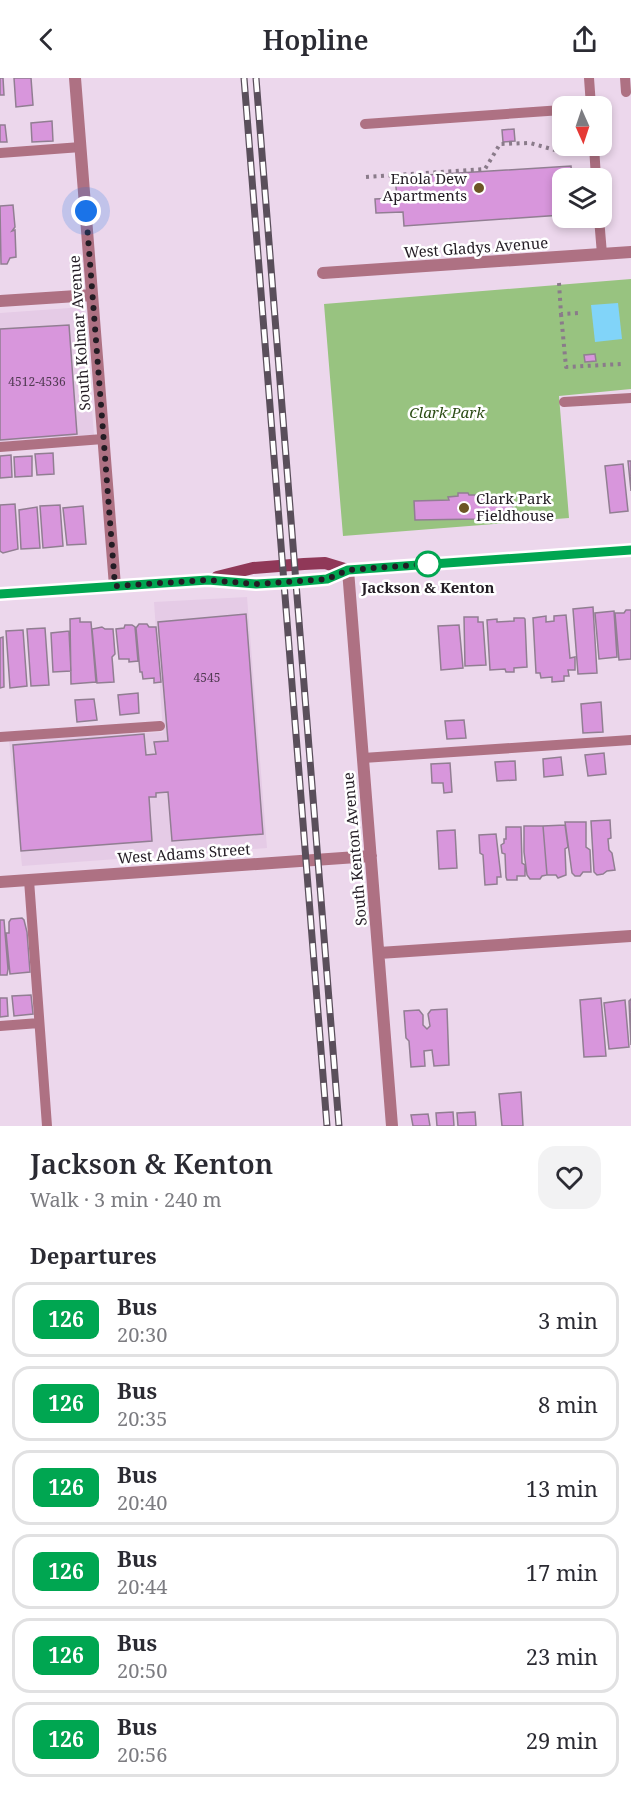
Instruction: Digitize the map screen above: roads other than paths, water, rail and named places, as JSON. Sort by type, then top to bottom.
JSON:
[{"type":"street","name":"South Kolmar Avenue","points":[[75,78],[115,586]]},
{"type":"street","name":"West Gladys Avenue","points":[[323,273],[631,252]]},
{"type":"street","points":[[0,301],[92,295]]},
{"type":"street","points":[[0,594],[208,580],[253,568],[304,564],[325,563],[348,570],[631,550]]},
{"type":"street","name":"South Kenton Avenue","points":[[348,570],[392,1126]]},
{"type":"street","name":"West Adams Street","points":[[0,882],[371,856]]},
{"type":"street","points":[[379,953],[631,936]]},
{"type":"lane","points":[[589,78],[590,96]]},
{"type":"lane","points":[[625,78],[626,92]]},
{"type":"lane","points":[[365,124],[552,111]]},
{"type":"lane","points":[[0,153],[81,147]]},
{"type":"lane","points":[[600,228],[602,254]]},
{"type":"lane","points":[[564,402],[631,398]]},
{"type":"lane","points":[[0,447],[104,440]]},
{"type":"lane","points":[[0,737],[160,726]]},
{"type":"lane","points":[[363,758],[631,740]]},
{"type":"lane","points":[[28,880],[47,1126]]},
{"type":"lane","points":[[0,1026],[39,1023]]},
{"type":"water","points":[[618,303],[622,339],[595,342],[591,305]]},
{"type":"railway","points":[[244,78],[327,1126]]},
{"type":"railway","points":[[256,78],[339,1126]]},
{"type":"place","name":"Enola Dew Apartments","points":[[479,188]]},
{"type":"place","name":"Clark Park Fieldhouse","points":[[464,508]]},
{"type":"place","name":"Jackson & Kenton","points":[[428,564]]},
{"type":"park label","name":"Clark Park","points":[[447,413]]}]
